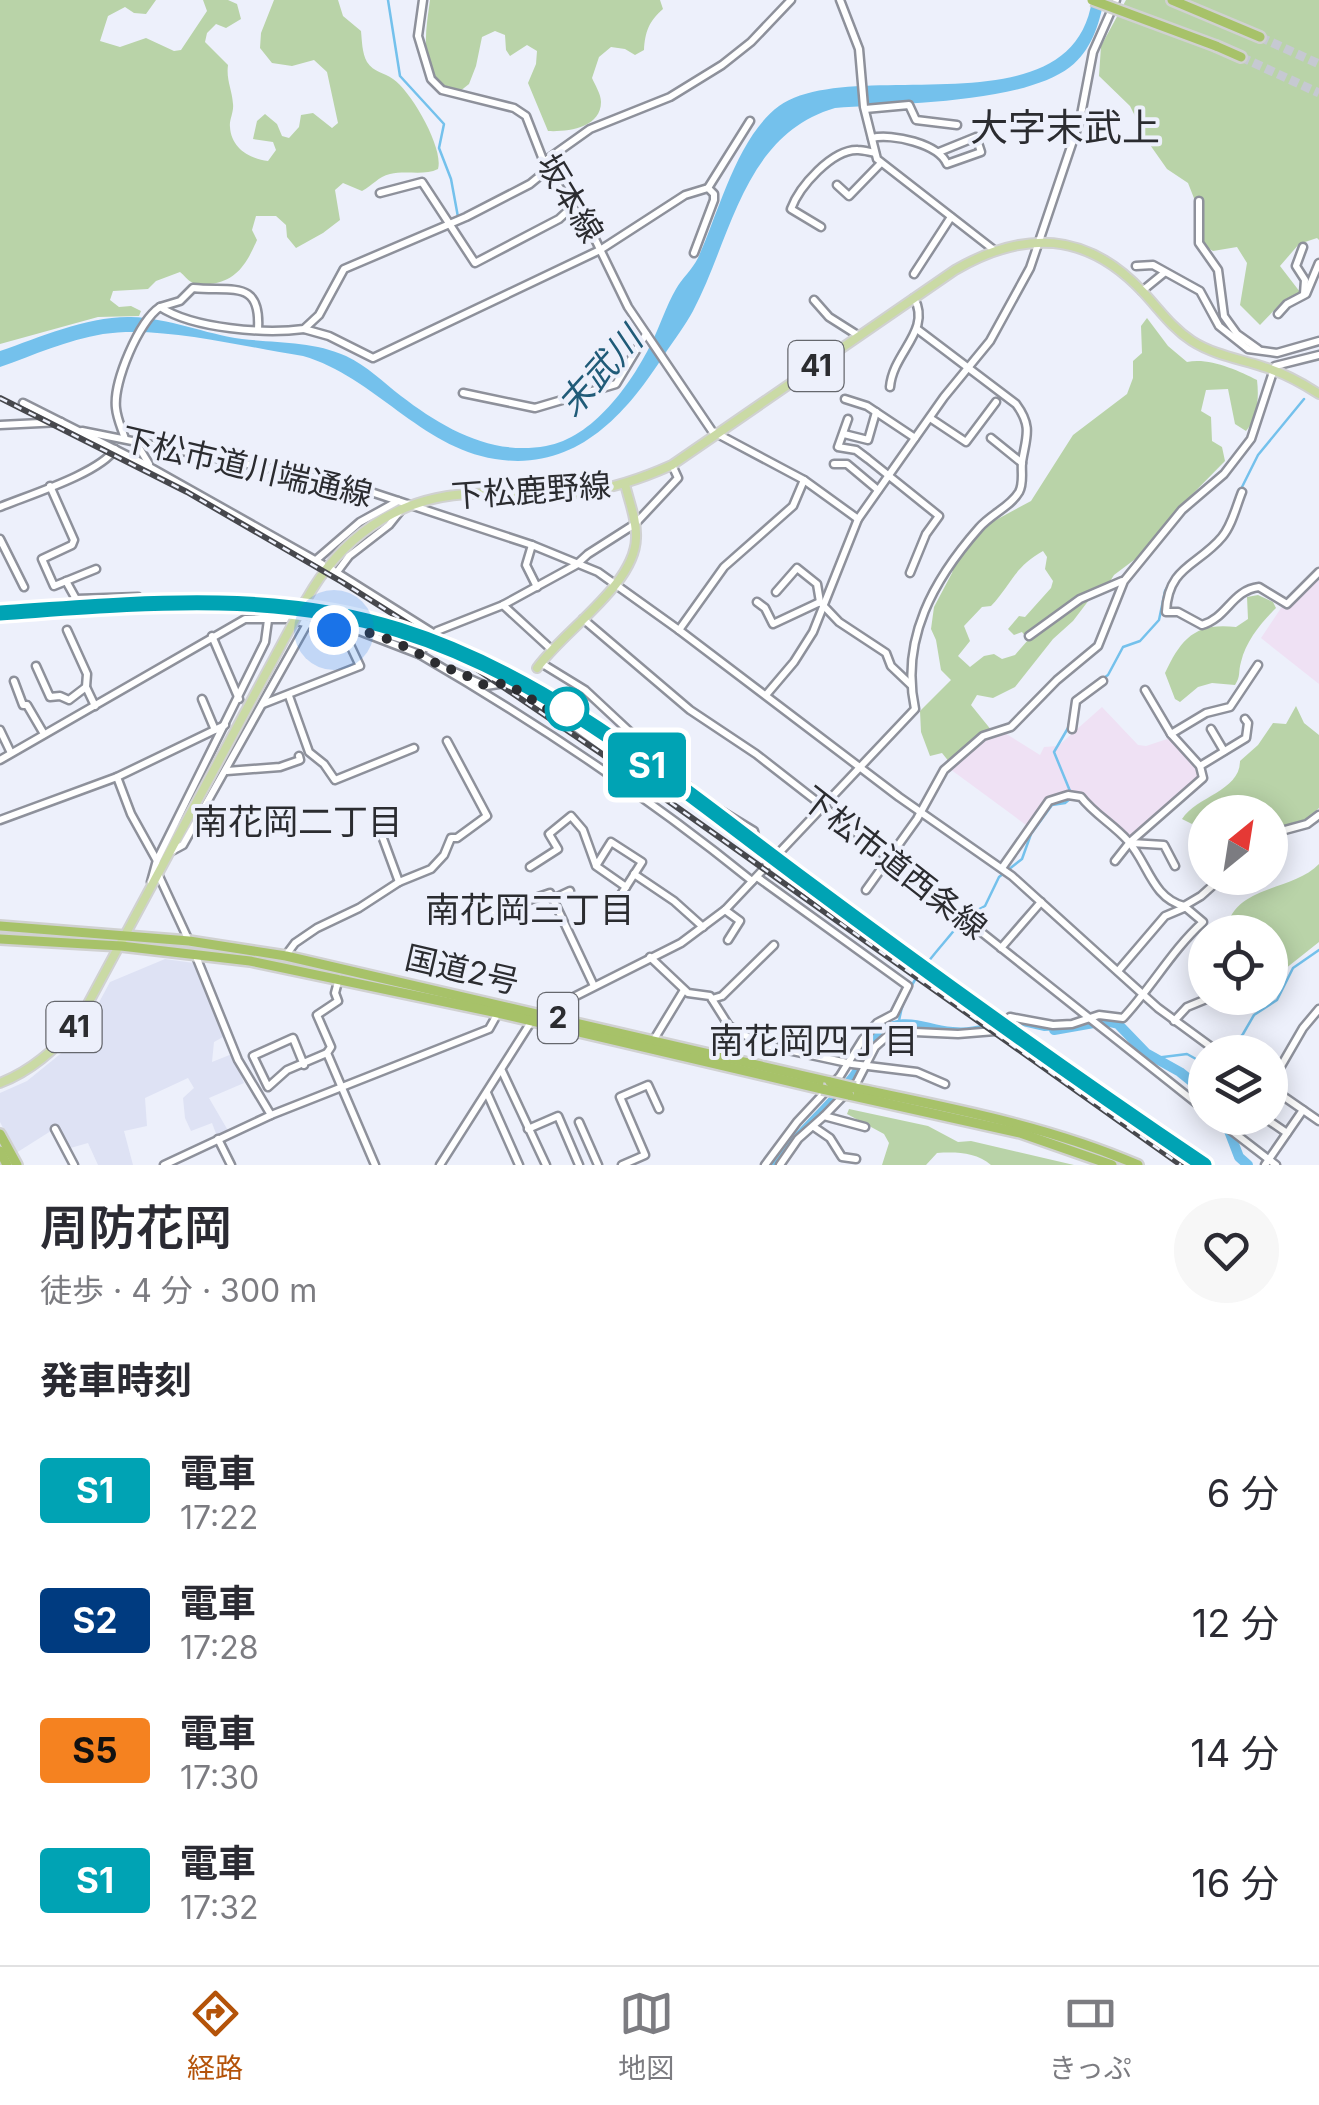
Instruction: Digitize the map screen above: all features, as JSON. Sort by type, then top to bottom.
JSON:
[{"type":"highway","points":[[1092,0],[1241,57]]},
{"type":"highway","points":[[1172,0],[1260,37]]},
{"type":"highway","name":"国道2号","points":[[0,926],[126,934],[286,956],[542,1014],[826,1086]]},
{"type":"highway","name":"国道2号","points":[[0,939],[194,953],[339,978],[1020,1132],[1106,1164]]},
{"type":"highway","name":"国道2号","points":[[852,1092],[1021,1126],[1092,1146],[1138,1165]]},
{"type":"highway","points":[[0,1134],[18,1165]]},
{"type":"highway","points":[[0,1152],[7,1165]]},
{"type":"main road","name":"下松鹿野線","points":[[0,1083],[54,1050],[76,1026],[328,564],[345,546],[400,505],[467,494],[560,494],[624,484],[672,465],[914,298],[994,250],[1016,243],[1038,241],[1100,258],[1142,292],[1192,342],[1272,370],[1319,394]]},
{"type":"main road","points":[[539,666],[615,584],[632,559],[635,524],[624,484]]},
{"type":"street","name":"坂本線","points":[[423,0],[418,36],[425,65],[436,85],[442,90],[521,110],[546,170],[600,250],[628,307],[712,431],[719,433]]},
{"type":"street","points":[[545,160],[590,129],[670,96],[722,65],[751,42],[790,0]]},
{"type":"street","points":[[840,0],[859,49],[864,108],[880,163],[994,250]]},
{"type":"street","points":[[766,695],[803,649],[858,519],[967,366],[996,333],[1030,268],[1080,120],[1093,52],[1116,0]]},
{"type":"street","points":[[864,108],[909,105],[916,120],[957,125]]},
{"type":"street","points":[[160,307],[204,324],[329,336],[373,358],[600,250],[685,194],[708,188],[750,121]]},
{"type":"street","points":[[872,138],[895,138],[939,152],[947,164],[981,152],[976,137],[939,152]]},
{"type":"street","points":[[821,227],[791,209],[799,189],[819,169],[851,150],[875,153]]},
{"type":"street","points":[[971,156],[976,169]]},
{"type":"street","points":[[838,185],[848,196],[880,163]]},
{"type":"street","points":[[307,332],[344,269],[530,184],[546,170]]},
{"type":"street","points":[[380,192],[422,182],[475,263],[559,219],[572,207]]},
{"type":"street","points":[[694,253],[714,200],[708,188]]},
{"type":"street","points":[[1199,201],[1200,244],[1218,270],[1224,316],[1258,350]]},
{"type":"street","points":[[914,274],[951,217]]},
{"type":"street","points":[[1303,246],[1296,266],[1305,280],[1304,296]]},
{"type":"street","points":[[1278,314],[1287,304],[1304,296],[1319,263]]},
{"type":"street","points":[[1136,266],[1153,266],[1200,290],[1213,317],[1240,345],[1278,358],[1319,355]]},
{"type":"street","points":[[1142,292],[1164,273]]},
{"type":"street","points":[[125,439],[116,414],[116,392],[122,369],[150,314],[180,300],[193,288],[246,292],[256,299],[259,308],[258,329]]},
{"type":"street","points":[[890,387],[891,371],[917,329],[920,314],[914,298]]},
{"type":"street","points":[[814,300],[836,323],[859,336]]},
{"type":"street","points":[[440,1165],[531,1022],[681,943],[725,910],[915,709],[911,685],[916,635],[929,595],[980,527],[1020,490],[1028,439],[1020,408],[917,329]]},
{"type":"street","points":[[463,394],[535,408],[616,384],[648,335]]},
{"type":"street","points":[[866,890],[920,812],[936,781],[965,750],[983,736],[1011,727],[1057,680],[1098,646],[1124,581],[1182,510],[1224,474],[1246,446],[1278,358],[1319,341]]},
{"type":"street","points":[[845,399],[876,412],[916,438]]},
{"type":"street","points":[[930,417],[966,442],[996,402]]},
{"type":"street","points":[[23,403],[148,466],[319,562],[360,522],[400,505]]},
{"type":"street","points":[[844,434],[868,440],[876,412]]},
{"type":"street","points":[[848,418],[838,447],[856,450],[940,516],[926,534],[910,572]]},
{"type":"street","points":[[0,425],[62,422]]},
{"type":"street","name":"下松市道川端通線","points":[[82,432],[312,477],[400,505]]},
{"type":"street","points":[[719,433],[804,480],[858,519]]},
{"type":"street","points":[[991,438],[1022,463]]},
{"type":"street","points":[[135,441],[148,466]]},
{"type":"street","points":[[0,507],[108,460],[115,449]]},
{"type":"street","points":[[834,464],[847,464],[878,490]]},
{"type":"street","points":[[419,654],[433,634],[503,606],[579,563],[635,524],[678,478],[672,465]]},
{"type":"street","points":[[679,630],[724,567],[793,506],[804,480]]},
{"type":"street","points":[[50,486],[74,540],[72,545],[42,558],[54,586],[96,569]]},
{"type":"street","points":[[1242,492],[1224,535],[1175,579],[1166,612],[1178,612],[1202,625],[1218,618],[1236,596],[1259,587],[1287,604],[1319,572]]},
{"type":"street","points":[[400,505],[389,524],[360,544],[334,571],[433,634]]},
{"type":"street","points":[[412,505],[532,544],[579,563],[615,584],[920,812],[1002,868],[1144,996],[1194,1035]]},
{"type":"street","points":[[0,539],[24,587]]},
{"type":"street","points":[[532,544],[526,565],[537,587]]},
{"type":"street","points":[[776,592],[798,568],[817,584],[822,603],[839,622],[886,653],[892,666],[911,685]]},
{"type":"street","points":[[1030,636],[1080,599],[1124,581]]},
{"type":"street","points":[[66,582],[76,600],[138,596]]},
{"type":"street","points":[[757,602],[773,624],[822,603]]},
{"type":"street","points":[[503,606],[552,650]]},
{"type":"street","name":"下松市道西条線","points":[[582,618],[690,710],[756,754],[1188,1096]]},
{"type":"street","points":[[0,760],[245,619],[354,628],[419,654],[537,724],[906,983],[894,1014],[863,1038],[851,1063],[766,1165]]},
{"type":"street","points":[[149,890],[157,860],[266,642],[268,620]]},
{"type":"street","points":[[169,852],[183,844],[308,624]]},
{"type":"street","points":[[258,707],[360,666],[342,628]]},
{"type":"street","points":[[68,630],[87,674],[86,688],[94,706]]},
{"type":"street","points":[[212,636],[240,699]]},
{"type":"street","points":[[1172,734],[1206,713],[1230,707],[1258,665]]},
{"type":"street","points":[[36,666],[50,697],[69,700],[86,688]]},
{"type":"street","points":[[539,666],[585,690],[703,800],[754,831],[756,840],[776,856]]},
{"type":"street","points":[[448,670],[454,669],[486,686],[506,683],[578,728],[668,795]]},
{"type":"street","points":[[14,681],[24,705],[44,734]]},
{"type":"street","points":[[1072,729],[1076,701],[1103,681]]},
{"type":"street","points":[[1115,861],[1130,842],[1202,778],[1200,766],[1172,734],[1144,690]]},
{"type":"street","points":[[289,696],[309,752],[335,780],[414,748]]},
{"type":"street","points":[[202,700],[215,730]]},
{"type":"street","points":[[1200,766],[1246,738],[1245,718]]},
{"type":"street","points":[[0,820],[117,777],[226,724]]},
{"type":"street","points":[[1212,729],[1224,751]]},
{"type":"street","points":[[0,730],[11,753]]},
{"type":"street","points":[[286,956],[306,936],[399,882],[431,870],[444,856],[451,838],[458,838],[487,816],[447,742]]},
{"type":"street","points":[[226,771],[280,767],[300,760],[300,756]]},
{"type":"street","points":[[117,777],[131,814],[157,860]]},
{"type":"street","points":[[1002,868],[1049,801],[1071,795],[1080,797],[1130,842],[1161,892],[1202,922],[1181,942],[1144,996],[1123,1018],[1090,1018],[1053,1025],[1010,1017]]},
{"type":"street","points":[[1288,829],[1307,824],[1319,815]]},
{"type":"street","points":[[530,868],[558,849],[549,834],[571,816],[583,830],[596,866],[626,886]]},
{"type":"street","points":[[378,826],[399,882]]},
{"type":"street","points":[[596,866],[610,842],[642,862],[613,906]]},
{"type":"street","points":[[1130,842],[1164,845],[1175,866]]},
{"type":"street","points":[[158,873],[189,941]]},
{"type":"street","points":[[634,874],[703,927]]},
{"type":"street","points":[[494,912],[550,892],[594,986]]},
{"type":"street","points":[[552,899],[570,892]]},
{"type":"street","points":[[1118,971],[1165,916],[1202,895]]},
{"type":"street","points":[[1002,948],[1041,902]]},
{"type":"street","points":[[725,910],[740,921],[728,940]]},
{"type":"street","points":[[712,999],[722,996],[774,945]]},
{"type":"street","points":[[194,953],[238,1060],[271,1115]]},
{"type":"street","points":[[650,957],[684,990],[704,993],[712,999],[729,1026],[754,1042],[866,1066],[916,1072],[945,1084]]},
{"type":"street","points":[[304,1065],[294,1038],[253,1056],[268,1087],[286,1070],[304,1065],[327,1052],[330,1047],[317,1014],[338,1001],[339,978]]},
{"type":"street","points":[[653,1041],[684,990]]},
{"type":"street","points":[[1174,1021],[1188,1007]]},
{"type":"street","points":[[1288,1054],[1319,1009]]},
{"type":"street","points":[[164,1165],[271,1115],[489,1030],[498,1013]]},
{"type":"street","points":[[780,1165],[798,1139],[857,1082],[881,1040],[899,1029],[958,1034],[995,1031]]},
{"type":"street","points":[[327,1052],[375,1165]]},
{"type":"street","points":[[501,1070],[546,1165]]},
{"type":"street","points":[[622,1165],[646,1155],[620,1097],[648,1085],[659,1109]]},
{"type":"street","points":[[487,1093],[519,1165]]},
{"type":"street","points":[[1288,1099],[1319,1121]]},
{"type":"street","points":[[1288,1132],[1304,1110]]},
{"type":"street","points":[[528,1129],[558,1116],[579,1165]]},
{"type":"street","points":[[824,1116],[864,1128]]},
{"type":"street","points":[[578,1122],[598,1165]]},
{"type":"street","points":[[814,1127],[830,1138],[842,1157],[856,1159]]},
{"type":"street","points":[[54,1129],[74,1165]]},
{"type":"street","points":[[1237,1135],[1266,1162],[1276,1165]]},
{"type":"street","points":[[1266,1162],[1286,1135]]},
{"type":"street","points":[[218,1140],[231,1165]]},
{"type":"shaded area","points":[[1317,578],[1319,684],[1261,638],[1283,605],[1288,607]]},
{"type":"shaded area","points":[[1102,707],[1138,745],[1170,738],[1200,769],[1199,778],[1133,838],[1082,793],[1049,797],[1026,825],[950,769],[975,744],[1005,733],[1040,755],[1044,747],[1058,746]]},
{"type":"shaded area","points":[[165,959],[194,963],[223,1037],[214,1042],[212,1062],[232,1054],[244,1083],[209,1098],[230,1134],[218,1139],[212,1123],[191,1131],[183,1098],[194,1088],[188,1078],[145,1098],[147,1126],[124,1131],[133,1165],[98,1165],[88,1143],[67,1149],[54,1129],[16,1153],[0,1122],[0,1093],[27,1081],[64,1051],[89,1021],[110,982]]},
{"type":"green space","points":[[0,0],[156,0],[146,14],[125,7],[108,16],[100,41],[120,47],[146,38],[174,51],[181,50],[207,11],[203,0],[237,4],[241,19],[226,28],[216,24],[205,42],[228,65],[234,141],[248,155],[268,161],[276,150],[273,142],[253,139],[257,121],[265,114],[277,124],[282,136],[289,138],[299,127],[301,115],[313,113],[332,128],[338,123],[327,72],[314,60],[292,66],[272,63],[260,48],[261,33],[274,0],[338,0],[343,16],[361,31],[367,62],[400,85],[417,107],[436,148],[438,169],[390,174],[362,191],[343,183],[335,190],[340,220],[296,248],[287,237],[286,225],[276,216],[256,216],[252,230],[257,240],[240,270],[227,279],[194,283],[180,272],[156,281],[148,289],[113,291],[110,300],[119,307],[131,306],[141,311],[139,316],[98,317],[0,344]]},
{"type":"green space","points":[[430,0],[660,0],[663,9],[649,27],[644,50],[635,55],[611,47],[599,57],[592,78],[601,102],[595,118],[582,127],[548,131],[528,83],[537,51],[527,45],[510,56],[505,35],[495,31],[482,37],[469,84],[459,92],[443,87],[427,57]]},
{"type":"green space","points":[[1126,0],[1319,0],[1319,240],[1299,244],[1280,266],[1300,292],[1284,300],[1260,325],[1240,305],[1247,263],[1237,247],[1213,251],[1201,244],[1201,216],[1188,183],[1167,169],[1130,106],[1099,76],[1101,46]]},
{"type":"green space","points":[[1147,318],[1168,346],[1187,362],[1213,363],[1257,380],[1253,420],[1246,431],[1235,424],[1228,389],[1206,390],[1201,411],[1211,417],[1212,441],[1222,447],[1225,461],[1170,517],[1138,557],[1114,575],[1102,594],[1089,600],[1015,687],[993,698],[977,695],[971,705],[992,731],[967,745],[950,763],[942,753],[930,756],[921,732],[920,711],[951,680],[941,670],[931,629],[934,607],[952,573],[959,549],[970,534],[1031,501],[1073,435],[1127,394],[1133,378],[1133,361],[1142,353],[1141,326]],"holes":[[[1043,551],[1047,557],[1045,569],[1053,581],[1051,588],[1025,617],[1019,616],[1008,629],[1014,635],[1022,632],[1028,640],[1015,655],[1002,659],[994,654],[984,656],[970,667],[958,656],[970,641],[964,626],[982,607],[991,606],[1025,563]]]},
{"type":"green space","points":[[1258,595],[1273,602],[1276,608],[1246,647],[1235,685],[1212,683],[1198,687],[1180,702],[1175,699],[1165,673],[1184,642],[1210,627],[1236,627],[1248,619],[1247,597]]},
{"type":"green space","points":[[1296,706],[1304,723],[1319,735],[1319,808],[1307,819],[1288,824],[1288,795],[1212,795],[1233,779],[1240,761],[1258,745],[1273,723],[1286,724]]},
{"type":"green space","points":[[1319,864],[1319,942],[1288,967],[1288,915],[1231,915],[1255,895],[1288,895],[1288,882]]},
{"type":"green space","points":[[849,1109],[928,1126],[958,1142],[971,1141],[1074,1165],[991,1165],[972,1155],[937,1153],[926,1165],[882,1165],[889,1143],[884,1134],[847,1114]]},
{"type":"water","points":[[1092,0],[1104,0],[1089,45],[1070,67],[1049,79],[957,100],[835,108],[804,121],[779,141],[744,192],[693,311],[649,378],[595,435],[550,457],[524,461],[468,452],[420,427],[329,366],[303,356],[203,338],[150,332],[103,334],[0,367],[0,351],[48,334],[98,320],[145,318],[228,337],[333,351],[361,364],[434,419],[487,443],[526,448],[563,441],[595,421],[633,376],[676,289],[698,258],[740,156],[764,120],[779,106],[813,92],[856,86],[1003,79],[1045,66],[1076,41]]},
{"type":"water","points":[[1006,1018],[1063,1030],[1044,1031],[1018,1025],[969,1032],[892,1027],[846,1088],[777,1165],[769,1165],[850,1073],[872,1036],[885,1025],[908,1019],[967,1027]]},
{"type":"waterway","points":[[388,0],[400,76],[444,124],[439,148],[451,179],[458,217],[450,221]]},
{"type":"waterway","points":[[322,304],[340,268],[378,251]]},
{"type":"waterway","points":[[1240,491],[1258,455],[1304,399]]},
{"type":"waterway","points":[[1070,791],[1054,752],[1068,728],[1075,698],[1108,675],[1123,647],[1140,641],[1159,620],[1165,591],[1175,574],[1217,538]]},
{"type":"waterway","points":[[968,915],[985,906],[999,877],[1022,859],[1031,834],[1052,805],[1070,799]]},
{"type":"waterway","points":[[899,1022],[914,981],[960,923]]},
{"type":"waterway","points":[[1242,1035],[1254,1015],[1277,1000],[1293,968],[1319,950]]},
{"type":"waterway","points":[[1054,1030],[1105,1021],[1118,1024],[1146,1053],[1188,1078]]},
{"type":"waterway","points":[[1155,1058],[1188,1055]]},
{"type":"waterway","points":[[1231,1135],[1239,1157],[1248,1165]]},
{"type":"tunnel","points":[[1260,37],[1319,64]]},
{"type":"tunnel","points":[[1241,57],[1319,93]]},
{"type":"tunnel","points":[[242,701],[254,708]]},
{"type":"railway","points":[[0,398],[187,492],[434,640],[602,754],[1181,1165]]},
{"type":"railway","points":[[0,613],[155,603],[261,604],[363,620],[411,635]]},
{"type":"railway","points":[[517,680],[629,751],[796,874]]},
{"type":"railway","points":[[1170,1142],[1204,1165]]},
{"type":"train","name":"S1","points":[[0,613],[214,603],[316,612],[399,630],[512,677],[629,751],[1008,1028],[1204,1165]]},
{"type":"district","name":"大字末武上","points":[[1065,128]]},
{"type":"district","name":"南花岡二丁目","points":[[298,822]]},
{"type":"district","name":"南花岡三丁目","points":[[530,910]]},
{"type":"district","name":"南花岡四丁目","points":[[814,1041]]},
{"type":"route","points":[[334,630],[354,628],[486,686],[506,683],[558,716],[567,709]]},
{"type":"water label","name":"末武川","points":[[600,372]]}]
